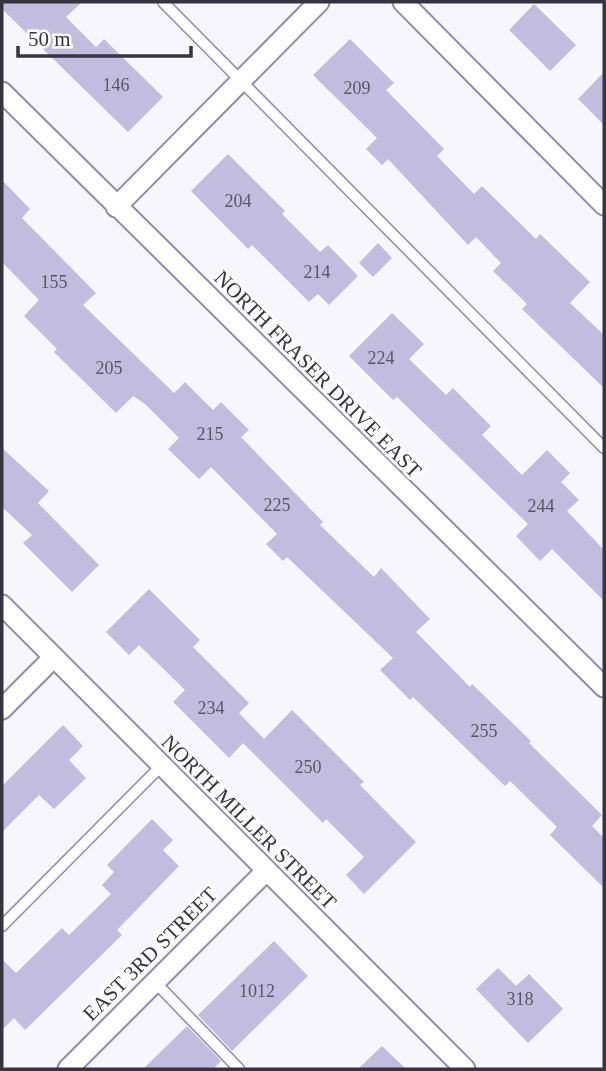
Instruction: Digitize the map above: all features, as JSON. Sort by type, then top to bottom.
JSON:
[{"type":"street","points":[[116,207],[318,2]]},
{"type":"street","points":[[403,2],[604,205]]},
{"type":"street","name":"NORTH FRASER DRIVE EAST","points":[[2,92],[604,687]]},
{"type":"street","name":"NORTH MILLER STREET","points":[[2,605],[265,872],[465,1069]]},
{"type":"street","points":[[2,709],[54,657]]},
{"type":"street","name":"EAST 3RD STREET","points":[[68,1069],[265,872]]},
{"type":"lane","points":[[163,2],[604,448]]},
{"type":"lane","points":[[2,926],[162,765]]},
{"type":"lane","points":[[155,982],[239,1069]]},
{"type":"building","points":[[2,2],[82,2],[66,17],[96,47],[104,39],[163,97],[128,132],[2,9]]},
{"type":"building","points":[[534,4],[576,45],[550,71],[509,30]]},
{"type":"building","points":[[350,39],[394,83],[386,90],[444,149],[437,156],[474,194],[482,186],[536,239],[540,234],[590,282],[570,303],[604,335],[604,388],[522,309],[527,304],[493,271],[501,263],[476,237],[468,245],[388,159],[382,165],[366,149],[377,138],[313,75]]},
{"type":"building","points":[[604,72],[604,125],[578,99]]},
{"type":"building","points":[[228,154],[285,211],[282,214],[320,252],[328,245],[358,276],[329,305],[318,294],[309,302],[252,245],[248,249],[191,191]]},
{"type":"building","points":[[2,180],[30,209],[22,218],[96,293],[83,305],[174,393],[185,382],[213,410],[221,402],[249,430],[241,437],[323,522],[320,525],[374,577],[381,568],[430,619],[416,632],[470,687],[472,684],[531,741],[529,743],[602,815],[592,826],[604,838],[604,888],[550,835],[557,827],[510,781],[505,786],[413,697],[410,700],[380,670],[393,658],[287,557],[283,561],[266,544],[277,534],[211,467],[199,479],[168,449],[179,438],[145,404],[133,396],[116,413],[54,352],[57,349],[24,316],[39,300],[2,262]]},
{"type":"building","points":[[378,243],[392,258],[373,277],[359,263]]},
{"type":"building","points":[[392,313],[424,344],[409,359],[446,395],[453,388],[491,426],[482,435],[522,475],[547,450],[570,473],[561,482],[579,500],[567,511],[604,550],[604,601],[552,549],[540,561],[516,536],[528,524],[397,397],[393,400],[349,356]]},
{"type":"building","points":[[2,448],[49,491],[38,503],[99,565],[72,592],[23,543],[32,535],[2,507]]},
{"type":"building","points":[[149,589],[200,640],[193,647],[249,703],[239,713],[264,739],[292,710],[364,782],[360,785],[416,842],[364,894],[346,875],[364,857],[326,819],[323,823],[243,743],[229,758],[173,702],[185,690],[139,645],[129,655],[106,632]]},
{"type":"building","points":[[63,725],[83,746],[69,760],[86,778],[54,809],[39,795],[2,832],[2,786]]},
{"type":"building","points":[[152,819],[173,840],[163,850],[179,866],[117,930],[122,935],[25,1030],[14,1018],[2,1030],[2,959],[16,973],[62,928],[69,935],[111,894],[102,885],[114,872],[107,865]]},
{"type":"building","points":[[274,941],[308,976],[232,1051],[198,1015]]},
{"type":"building","points":[[498,968],[516,986],[529,974],[563,1009],[528,1043],[476,989]]},
{"type":"building","points":[[187,1026],[221,1061],[213,1069],[143,1069]]},
{"type":"building","points":[[382,1046],[406,1069],[358,1069]]}]
